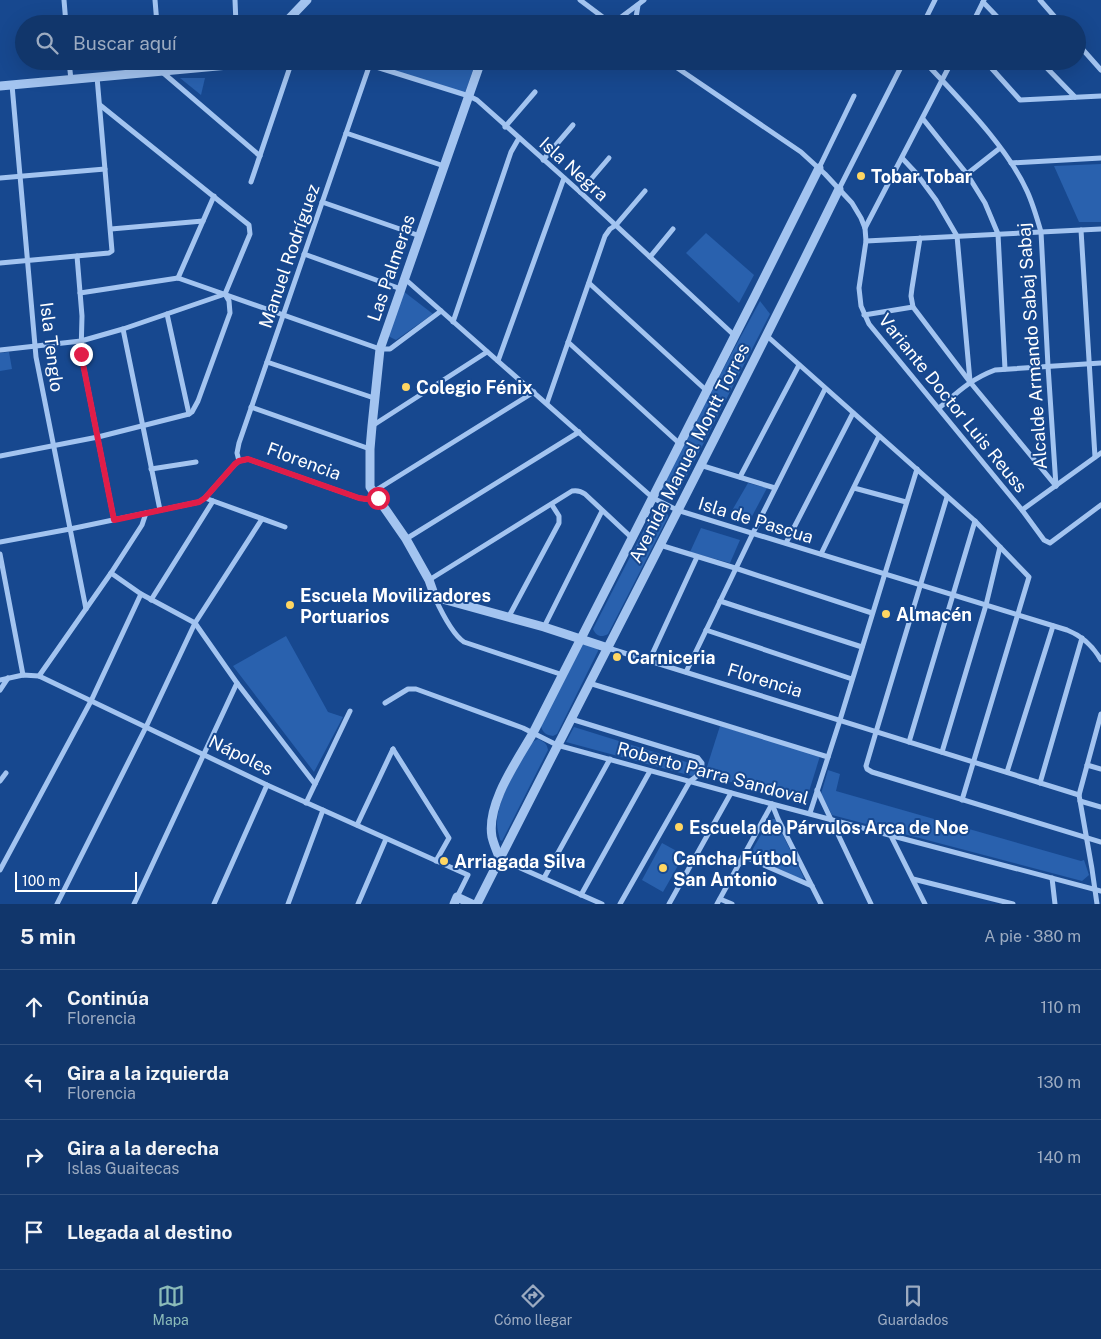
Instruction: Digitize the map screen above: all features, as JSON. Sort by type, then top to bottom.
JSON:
[{"type":"street","points":[[64,0],[65,15]]},
{"type":"street","points":[[155,0],[156,15]]},
{"type":"street","points":[[235,0],[236,15]]},
{"type":"street","points":[[293,15],[307,0]]},
{"type":"street","points":[[580,0],[600,15]]},
{"type":"street","points":[[624,15],[644,0]]},
{"type":"street","points":[[928,15],[936,0]]},
{"type":"street","points":[[1040,0],[1053,15]]},
{"type":"street","points":[[977,15],[984,1],[996,15]]},
{"type":"street","points":[[636,15],[638,5]]},
{"type":"street","points":[[1086,53],[1101,70]]},
{"type":"street","points":[[70,70],[71,80]]},
{"type":"street","points":[[0,86],[170,70]]},
{"type":"street","points":[[251,182],[289,70]]},
{"type":"street","name":"Manuel Rodríguez","points":[[239,461],[238,448],[368,70]]},
{"type":"street","name":"Isla Negra","points":[[391,70],[477,100],[580,192],[735,336]]},
{"type":"street","name":"Las Palmeras","points":[[376,495],[370,487],[370,449],[380,349],[478,70]]},
{"type":"street","name":"Variante Doctor Luis Reuss","points":[[680,70],[801,152],[852,203],[865,228],[866,241],[859,288],[861,306],[868,324],[939,408],[1044,540],[1050,543],[1101,505]]},
{"type":"street","name":"Avenida Manuel Montt Torres","points":[[477,904],[767,336],[899,70]]},
{"type":"street","name":"Alcalde Armando Sabaj Sabaj","points":[[933,70],[977,120],[1011,163],[1028,193],[1037,218],[1040,232],[1056,486]]},
{"type":"street","points":[[865,228],[947,70]]},
{"type":"street","points":[[993,70],[1020,100],[1101,96]]},
{"type":"street","points":[[1049,70],[1075,97]]},
{"type":"street","points":[[161,71],[260,156]]},
{"type":"street","points":[[0,263],[112,252],[97,77]]},
{"type":"street","name":"Isla Tenglo","points":[[12,85],[36,357],[86,609]]},
{"type":"street","points":[[505,127],[535,92]]},
{"type":"street","name":"Avenida Manuel Montt Torres","points":[[500,859],[492,835],[492,818],[497,799],[563,675],[707,392],[854,96]]},
{"type":"street","points":[[0,350],[81,341],[123,329],[225,294],[250,234],[250,228],[247,223],[100,105]]},
{"type":"street","points":[[922,119],[967,174],[985,203],[998,234],[1005,369]]},
{"type":"street","points":[[544,160],[573,125]]},
{"type":"street","points":[[346,133],[444,166]]},
{"type":"street","points":[[453,322],[511,152],[519,138]]},
{"type":"street","points":[[967,174],[1000,148]]},
{"type":"street","points":[[580,192],[609,158]]},
{"type":"street","points":[[902,158],[936,200],[957,236],[970,382]]},
{"type":"street","points":[[1011,163],[1101,158]]},
{"type":"street","points":[[0,178],[105,169]]},
{"type":"street","points":[[498,361],[564,178]]},
{"type":"street","points":[[546,403],[605,236],[645,191]]},
{"type":"street","points":[[178,278],[214,196]]},
{"type":"street","points":[[322,202],[420,236]]},
{"type":"street","points":[[110,229],[203,221]]},
{"type":"street","points":[[650,257],[673,229]]},
{"type":"street","points":[[866,241],[1101,229]]},
{"type":"street","points":[[1081,230],[1095,458]]},
{"type":"street","points":[[920,238],[911,296],[913,307],[970,382],[1056,486]]},
{"type":"street","points":[[304,254],[401,290]]},
{"type":"street","points":[[77,256],[82,316],[81,354],[114,520]]},
{"type":"street","points":[[80,293],[178,278],[380,349],[390,349],[441,311]]},
{"type":"street","name":"Isla de Pascua","points":[[405,279],[653,498],[677,510],[1076,634],[1095,650],[1101,660]]},
{"type":"street","points":[[588,283],[707,392]]},
{"type":"street","points":[[0,456],[98,437],[192,412],[198,401],[230,313],[229,301],[225,294]]},
{"type":"street","points":[[864,315],[913,307]]},
{"type":"street","points":[[167,314],[188,414]]},
{"type":"street","points":[[123,329],[160,510]]},
{"type":"street","points":[[767,336],[975,521],[1029,577],[962,800]]},
{"type":"street","points":[[568,342],[680,444]]},
{"type":"street","points":[[372,426],[487,352]]},
{"type":"street","points":[[267,362],[374,398]]},
{"type":"street","points":[[939,408],[970,382],[995,370],[1101,363]]},
{"type":"street","points":[[740,477],[799,365]]},
{"type":"street","points":[[686,672],[735,568],[825,389]]},
{"type":"street","points":[[534,392],[376,495],[406,539],[429,580],[442,612],[459,638],[464,642],[563,675]]},
{"type":"street","points":[[252,407],[370,449]]},
{"type":"street","points":[[786,543],[853,413]]},
{"type":"street","points":[[406,539],[579,432]]},
{"type":"street","points":[[821,554],[879,436]]},
{"type":"street","points":[[1022,510],[1101,453]]},
{"type":"street","name":"Florencia","points":[[205,498],[235,464],[248,459],[359,498],[366,499],[376,495]]},
{"type":"street","points":[[151,469],[196,462]]},
{"type":"street","points":[[700,465],[776,488]]},
{"type":"street","points":[[810,813],[916,469]]},
{"type":"street","points":[[854,488],[906,502]]},
{"type":"street","points":[[429,580],[572,492],[579,491],[585,494],[632,538]]},
{"type":"street","points":[[947,497],[876,732],[866,766],[867,769],[1086,839],[1101,842]]},
{"type":"street","points":[[0,542],[199,502],[205,498],[285,527]]},
{"type":"street","points":[[151,600],[214,501]]},
{"type":"street","points":[[508,618],[559,523],[558,515],[552,505]]},
{"type":"street","points":[[544,627],[602,511]]},
{"type":"street","points":[[39,676],[111,573],[142,525],[146,513]]},
{"type":"street","points":[[57,904],[146,727],[195,624],[262,519]]},
{"type":"street","points":[[909,742],[975,521]]},
{"type":"street","points":[[660,545],[872,613]]},
{"type":"street","points":[[942,752],[986,605],[1000,547]]},
{"type":"street","points":[[0,554],[23,675]]},
{"type":"street","points":[[649,660],[697,557]]},
{"type":"street","points":[[111,573],[141,594],[195,624],[237,683],[315,784]]},
{"type":"street","points":[[0,870],[91,701],[141,594]]},
{"type":"street","name":"Florencia","points":[[435,597],[544,627],[1079,795]]},
{"type":"street","points":[[720,601],[862,647]]},
{"type":"street","points":[[1007,772],[1053,626]]},
{"type":"street","points":[[706,630],[852,679]]},
{"type":"street","points":[[1040,783],[1082,638]]},
{"type":"street","name":"Nápoles","points":[[0,680],[23,675],[39,676],[267,785],[468,875],[455,901]]},
{"type":"street","points":[[0,690],[8,678]]},
{"type":"street","points":[[134,904],[237,683]]},
{"type":"street","points":[[589,683],[828,757]]},
{"type":"street","name":"Roberto Parra Sandoval","points":[[385,703],[408,689],[414,689],[524,728],[557,745],[1098,891]]},
{"type":"street","points":[[306,803],[350,711]]},
{"type":"street","points":[[1097,904],[1098,891],[1086,839],[1079,795],[1099,732],[1101,714]]},
{"type":"street","points":[[571,719],[698,758],[702,762],[702,767],[697,777],[690,781],[620,904]]},
{"type":"street","points":[[357,825],[393,749],[449,838],[436,861]]},
{"type":"street","points":[[544,878],[610,759]]},
{"type":"street","points":[[1087,765],[1101,769]]},
{"type":"street","points":[[581,895],[650,771]]},
{"type":"street","points":[[0,781],[6,773]]},
{"type":"street","points":[[214,904],[267,785]]},
{"type":"street","points":[[817,790],[870,904]]},
{"type":"street","points":[[669,904],[731,793]]},
{"type":"street","points":[[1080,801],[1101,807]]},
{"type":"street","points":[[732,904],[719,901],[772,804]]},
{"type":"street","points":[[772,804],[821,904]]},
{"type":"street","points":[[288,904],[323,810]]},
{"type":"street","points":[[890,834],[925,904]]},
{"type":"street","points":[[358,904],[386,839]]},
{"type":"street","points":[[743,856],[812,886]]},
{"type":"street","points":[[500,859],[602,904]]},
{"type":"street","points":[[1052,878],[1055,904]]},
{"type":"street","points":[[913,879],[1013,904]]},
{"type":"street","points":[[455,901],[472,904]]},
{"type":"shaded area","points":[[393,70],[473,70],[465,93]]},
{"type":"shaded area","points":[[180,78],[205,78],[201,95]]},
{"type":"shaded area","points":[[1101,164],[1101,222],[1079,222],[1054,166]]},
{"type":"shaded area","points":[[706,233],[754,275],[739,303],[686,253]]},
{"type":"shaded area","points":[[403,291],[433,314],[396,340],[388,336]]},
{"type":"shaded area","points":[[760,301],[770,314],[677,495],[662,488],[708,397]]},
{"type":"shaded area","points":[[9,352],[12,369],[0,371],[0,353]]},
{"type":"shaded area","points":[[748,483],[767,488],[750,520],[730,514]]},
{"type":"shaded area","points":[[658,508],[664,510],[668,517],[608,634],[599,636],[593,629],[654,510]]},
{"type":"shaded area","points":[[701,528],[740,540],[730,563],[690,552]]},
{"type":"shaded area","points":[[286,636],[328,712],[343,717],[314,772],[233,666]]},
{"type":"shaded area","points":[[587,643],[597,647],[598,651],[557,734],[553,736],[547,734],[541,726],[582,645]]},
{"type":"shaded area","points":[[720,726],[820,756],[807,798],[804,800],[707,776],[705,773]]},
{"type":"shaded area","points":[[574,727],[696,765],[698,769],[695,775],[692,776],[566,742]]},
{"type":"shaded area","points":[[538,739],[545,743],[548,750],[502,841],[500,840],[497,824],[500,804],[530,745]]},
{"type":"shaded area","points":[[828,770],[840,774],[836,791],[1081,861],[1084,860],[1089,875],[1082,881],[832,815],[821,794]]},
{"type":"shaded area","points":[[770,819],[775,819],[804,878],[801,879],[752,857],[750,854]]},
{"type":"shaded area","name":"Cancha Fútbol San Antonio","points":[[662,843],[684,855],[663,892],[642,880]]},
{"type":"place","name":"Tobar Tobar","points":[[861,176]]},
{"type":"place","name":"Colegio Fénix","points":[[406,387]]},
{"type":"place","name":"Escuela Movilizadores Portuarios","points":[[290,605]]},
{"type":"place","name":"Almacén","points":[[886,614]]},
{"type":"place","name":"Carniceria","points":[[617,657]]},
{"type":"place","name":"Escuela de Párvulos Arca de Noe","points":[[679,827]]},
{"type":"place","name":"Arriagada Silva","points":[[444,861]]},
{"type":"place","name":"Cancha Fútbol San Antonio","points":[[663,868]]},
{"type":"route","points":[[81,354],[114,520],[199,502],[205,498],[235,464],[248,459],[359,498],[378,498]]}]
